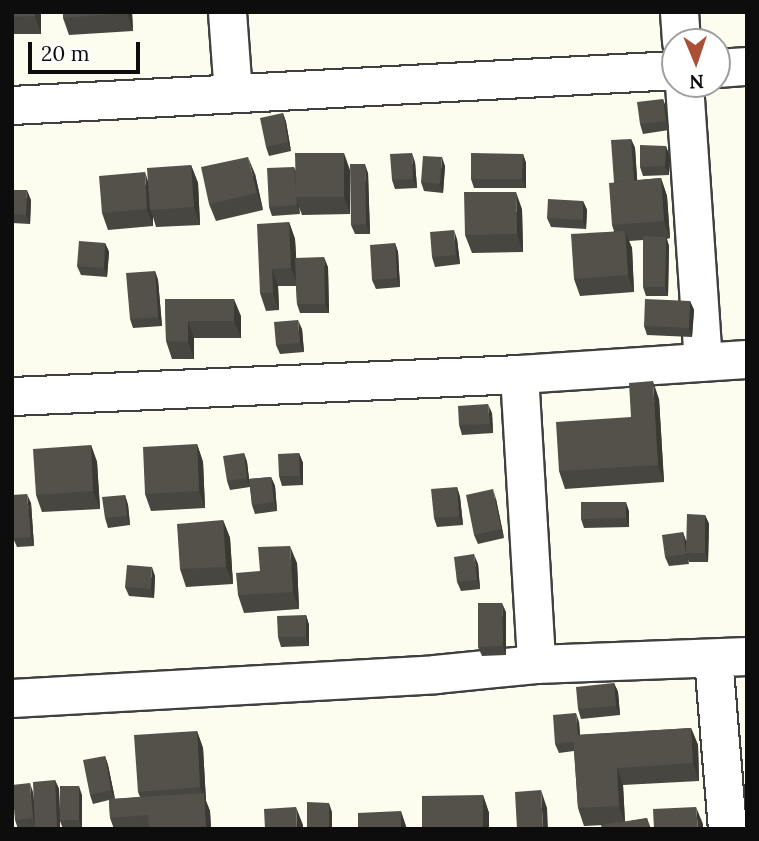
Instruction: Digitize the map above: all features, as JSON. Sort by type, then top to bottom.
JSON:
[{"type":"street","points":[[227,12],[233,93]]},
{"type":"street","points":[[12,105],[661,71]]},
{"type":"street","points":[[685,98],[703,361]]},
{"type":"street","points":[[12,396],[519,374],[747,359]]},
{"type":"street","points":[[519,374],[536,664]]},
{"type":"street","points":[[12,698],[435,674],[536,664],[730,657],[727,829]]},
{"type":"building","points":[[12,12],[35,12],[35,16],[12,17]]},
{"type":"building","points":[[63,12],[127,12],[127,13],[63,18]]},
{"type":"building","points":[[663,99],[666,121],[640,124],[637,102]]},
{"type":"building","points":[[283,113],[288,142],[266,147],[260,118]]},
{"type":"building","points":[[631,139],[634,181],[614,182],[611,140]]},
{"type":"building","points":[[640,145],[666,146],[665,166],[640,167]]},
{"type":"building","points":[[295,153],[344,153],[344,197],[296,197]]},
{"type":"building","points":[[412,153],[413,179],[392,180],[390,154]]},
{"type":"building","points":[[471,153],[523,154],[522,179],[471,179]]},
{"type":"building","points":[[423,156],[442,157],[440,184],[421,182]]},
{"type":"building","points":[[248,157],[257,193],[209,204],[201,167]]},
{"type":"building","points":[[350,164],[365,164],[366,224],[351,225]]},
{"type":"building","points":[[191,165],[194,207],[150,210],[147,168]]},
{"type":"building","points":[[294,167],[297,205],[269,207],[267,168]]},
{"type":"building","points":[[145,172],[147,209],[102,213],[99,176]]},
{"type":"building","points":[[661,178],[664,221],[612,225],[609,183]]},
{"type":"building","points":[[12,190],[27,190],[26,215],[12,214]]},
{"type":"building","points":[[464,192],[516,192],[517,234],[465,235]]},
{"type":"building","points":[[548,199],[583,201],[583,220],[547,218]]},
{"type":"building","points":[[289,222],[291,268],[272,269],[273,293],[260,293],[257,224]]},
{"type":"building","points":[[454,230],[456,255],[432,257],[430,232]]},
{"type":"building","points":[[625,231],[628,275],[574,279],[571,234]]},
{"type":"building","points":[[643,236],[666,237],[665,287],[643,287]]},
{"type":"building","points":[[79,241],[105,243],[104,268],[77,266]]},
{"type":"building","points":[[395,243],[397,278],[372,280],[370,245]]},
{"type":"building","points":[[324,257],[325,304],[297,304],[295,258]]},
{"type":"building","points":[[155,271],[158,317],[130,319],[126,273]]},
{"type":"building","points":[[165,299],[234,299],[234,321],[188,321],[188,342],[166,341]]},
{"type":"building","points":[[645,299],[690,301],[689,328],[644,326]]},
{"type":"building","points":[[298,320],[300,343],[276,345],[274,322]]},
{"type":"building","points":[[653,381],[658,465],[559,471],[556,422],[631,417],[629,383]]},
{"type":"building","points":[[488,404],[490,424],[459,425],[458,406]]},
{"type":"building","points":[[197,444],[199,491],[145,494],[143,447]]},
{"type":"building","points":[[91,445],[93,491],[36,495],[33,449]]},
{"type":"building","points":[[244,453],[247,478],[227,481],[223,456]]},
{"type":"building","points":[[299,453],[300,476],[279,476],[278,454]]},
{"type":"building","points":[[271,477],[274,502],[252,505],[249,479]]},
{"type":"building","points":[[457,487],[459,516],[434,518],[431,489]]},
{"type":"building","points":[[493,489],[501,529],[474,535],[466,495]]},
{"type":"building","points":[[27,494],[31,537],[13,538],[12,495]]},
{"type":"building","points":[[125,495],[127,516],[105,518],[102,497]]},
{"type":"building","points":[[581,502],[626,502],[626,518],[581,519]]},
{"type":"building","points":[[687,514],[705,515],[705,553],[686,553]]},
{"type":"building","points":[[223,520],[226,567],[180,569],[177,524]]},
{"type":"building","points":[[683,532],[686,554],[665,557],[662,535]]},
{"type":"building","points":[[290,546],[293,592],[238,595],[236,573],[260,571],[258,547]]},
{"type":"building","points":[[474,554],[477,580],[457,582],[454,557]]},
{"type":"building","points":[[127,565],[152,567],[151,589],[125,587]]},
{"type":"building","points":[[478,603],[502,603],[503,646],[478,647]]},
{"type":"building","points":[[306,615],[306,637],[278,637],[277,616]]},
{"type":"building","points":[[614,683],[616,706],[578,709],[576,687]]},
{"type":"building","points":[[576,713],[578,735],[573,735],[574,742],[555,744],[553,715]]},
{"type":"building","points":[[691,728],[693,763],[617,768],[619,806],[578,808],[573,735]]},
{"type":"building","points":[[197,731],[200,787],[138,792],[134,735]]},
{"type":"building","points":[[105,756],[111,790],[90,795],[83,760]]},
{"type":"building","points":[[55,780],[57,828],[35,829],[33,782]]},
{"type":"building","points":[[30,783],[33,818],[15,820],[12,785]]},
{"type":"building","points":[[60,786],[79,786],[79,820],[60,820]]},
{"type":"building","points":[[541,790],[543,829],[517,829],[515,792]]},
{"type":"building","points":[[204,793],[206,829],[149,829],[148,815],[110,818],[109,799]]},
{"type":"building","points":[[483,795],[483,828],[422,828],[422,796]]},
{"type":"building","points":[[307,802],[329,803],[329,829],[307,829]]},
{"type":"building","points":[[296,807],[297,829],[265,829],[264,809]]},
{"type":"building","points":[[696,807],[698,829],[654,829],[653,809]]},
{"type":"building","points":[[401,811],[401,829],[358,829],[358,813]]},
{"type":"building","points":[[647,818],[649,829],[602,829],[601,825]]}]
